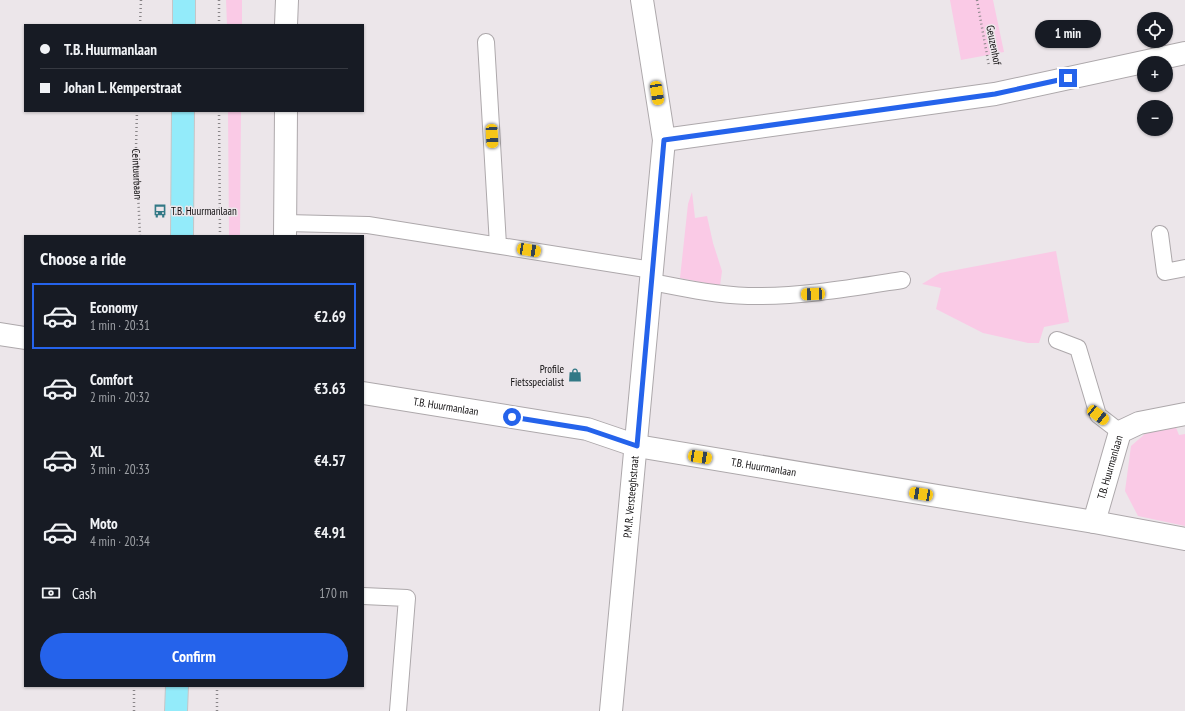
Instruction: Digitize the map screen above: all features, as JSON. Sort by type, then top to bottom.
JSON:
[{"type":"main road","points":[[184,0],[184,24]]},
{"type":"main road","points":[[182,235],[183,112]]},
{"type":"main road","points":[[176,711],[177,687]]},
{"type":"street","points":[[286,0],[286,24]]},
{"type":"street","name":"P.M.R. Versteeghstraat","points":[[611,711],[637,446],[664,140],[642,0]]},
{"type":"street","points":[[664,140],[995,94],[1185,52]]},
{"type":"street","points":[[286,112],[286,230]]},
{"type":"street","points":[[0,334],[24,338]]},
{"type":"street","name":"T.B. Huurmanlaan","points":[[364,393],[587,429],[637,446],[1094,522],[1185,540]]},
{"type":"street","name":"T.B. Huurmanlaan","points":[[1094,522],[1120,432],[1139,423],[1185,414]]},
{"type":"lane","points":[[486,42],[498,245]]},
{"type":"lane","points":[[286,230],[368,225],[498,245],[652,276],[715,294],[748,296],[813,294],[902,280]]},
{"type":"lane","points":[[1160,234],[1165,272],[1185,268]]},
{"type":"lane","points":[[1057,340],[1078,348],[1098,415],[1120,432]]},
{"type":"lane","points":[[364,596],[407,598],[398,711]]},
{"type":"path","points":[[140,24],[141,0]]},
{"type":"path","points":[[219,0],[219,24]]},
{"type":"path","name":"Geuzenhof","points":[[977,0],[995,94]]},
{"type":"path","name":"Ceintuurbaan","points":[[137,112],[136,148],[140,235]]},
{"type":"path","points":[[220,112],[220,235]]},
{"type":"path","points":[[134,687],[134,711]]},
{"type":"path","points":[[217,687],[217,711]]},
{"type":"shaded area","points":[[226,0],[242,0],[242,24],[227,24]]},
{"type":"shaded area","points":[[950,0],[993,0],[1004,52],[961,60]]},
{"type":"shaded area","points":[[228,112],[241,112],[240,235],[229,235]]},
{"type":"shaded area","points":[[692,192],[695,218],[707,216],[713,243],[722,271],[720,286],[680,278],[688,204]]},
{"type":"shaded area","points":[[1056,251],[1069,322],[1044,327],[1039,343],[1028,343],[983,333],[936,309],[941,288],[922,284],[940,273]]},
{"type":"shaded area","points":[[1175,425],[1179,435],[1185,434],[1185,526],[1138,516],[1125,491],[1131,446],[1146,433]]},
{"type":"place","name":"T.B. Huurmanlaan","points":[[160,211]]},
{"type":"place","name":"Profile Fietsspecialist","points":[[575,375]]},
{"type":"route","points":[[512,417],[587,429],[637,446],[664,140],[995,94],[1068,78]]}]
